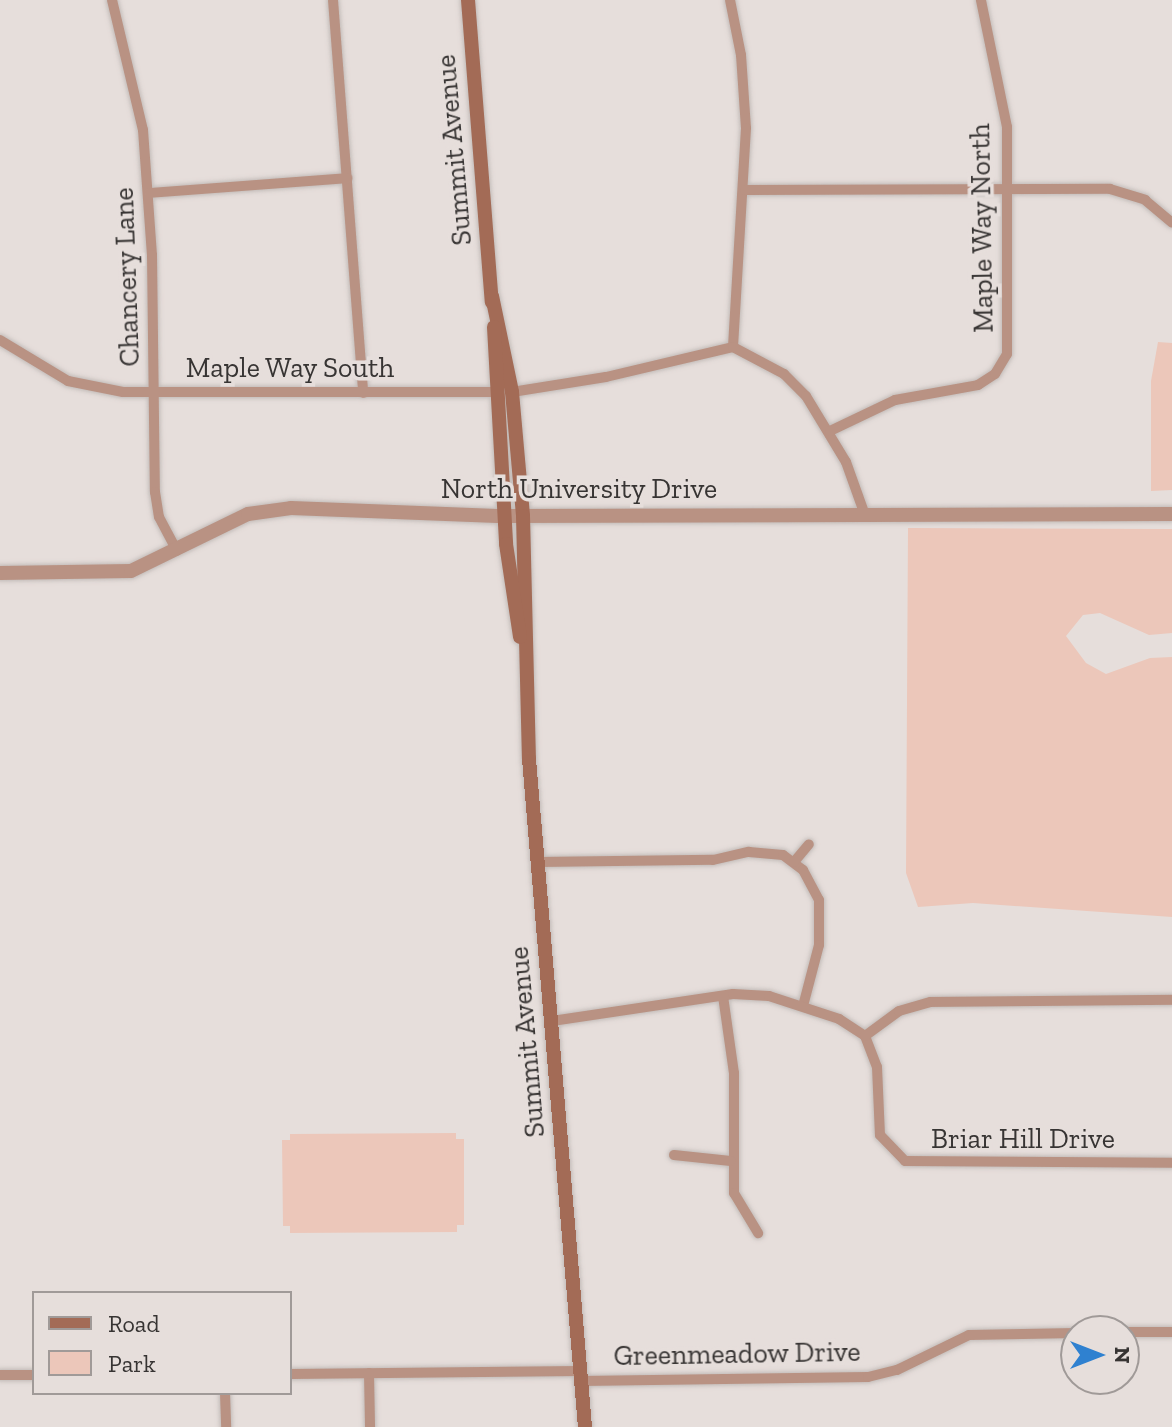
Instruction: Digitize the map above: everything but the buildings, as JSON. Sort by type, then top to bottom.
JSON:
[{"type":"main road","name":"Summit Avenue","points":[[468,0],[492,296],[523,516],[523,653]]},
{"type":"main road","name":"Summit Avenue","points":[[505,392],[504,516],[523,653],[585,1427]]},
{"type":"street","name":"Chancery Lane","points":[[112,0],[139,101],[149,193],[156,506],[177,551]]},
{"type":"street","points":[[333,0],[363,393]]},
{"type":"street","points":[[730,0],[745,91],[745,190],[733,347],[784,374],[830,431],[865,515]]},
{"type":"street","name":"Maple Way North","points":[[830,431],[895,400],[973,387],[995,374],[1010,335],[1009,189],[1004,102],[981,0]]},
{"type":"street","points":[[149,193],[347,178]]},
{"type":"street","points":[[745,190],[1110,189],[1145,200],[1172,223]]},
{"type":"street","name":"Maple Way South","points":[[0,340],[73,382],[155,393],[505,392],[606,377],[733,347]]},
{"type":"street","name":"North University Drive","points":[[0,573],[119,572],[177,551],[238,518],[267,510],[504,516],[1172,514]]},
{"type":"street","points":[[794,862],[809,844]]},
{"type":"street","points":[[538,862],[713,860],[760,852],[794,862],[815,890],[820,911],[815,967],[803,1006]]},
{"type":"street","points":[[552,1021],[723,996],[758,994],[803,1006],[853,1025],[865,1036],[899,1011],[931,1002],[1172,1000]]},
{"type":"street","points":[[723,996],[734,1073],[731,1161],[734,1193],[758,1233]]},
{"type":"street","name":"Briar Hill Drive","points":[[865,1036],[877,1067],[880,1135],[905,1161],[1172,1163]]},
{"type":"street","points":[[674,1155],[731,1161]]},
{"type":"street","points":[[1140,1332],[1172,1332]]},
{"type":"street","name":"Greenmeadow Drive","points":[[292,1374],[868,1377],[897,1370],[969,1335],[1060,1333]]},
{"type":"street","points":[[369,1373],[370,1427]]},
{"type":"street","points":[[0,1375],[32,1375]]},
{"type":"street","points":[[225,1395],[226,1427]]},
{"type":"green space","points":[[1158,342],[1172,343],[1172,490],[1151,491],[1151,381]]},
{"type":"green space","points":[[908,528],[1172,529],[1172,633],[1149,635],[1100,613],[1083,615],[1066,636],[1086,663],[1106,674],[1150,658],[1172,657],[1172,917],[973,903],[918,907],[906,873]]},
{"type":"green space","points":[[456,1133],[456,1139],[464,1139],[464,1225],[457,1225],[457,1232],[290,1233],[290,1226],[283,1226],[282,1140],[290,1140],[290,1134]]}]
